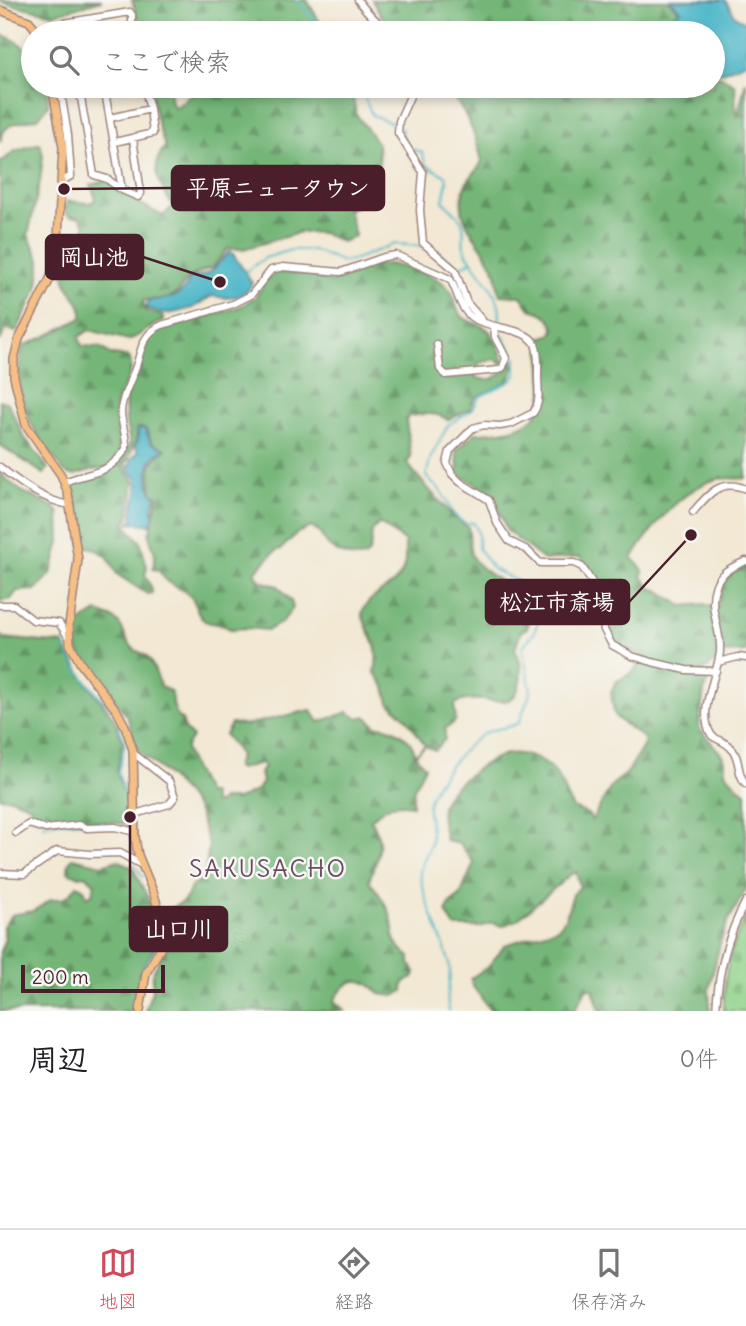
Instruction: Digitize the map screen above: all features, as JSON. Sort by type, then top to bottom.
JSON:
[{"type":"main road","points":[[0,10],[29,21]]},
{"type":"main road","points":[[54,98],[62,134],[62,181],[55,265],[19,339],[14,368],[19,405],[26,425],[65,482],[70,505],[78,560],[69,645],[122,719],[133,753],[135,814],[132,831],[136,863],[154,894],[165,934],[163,944],[146,973],[140,1011]]},
{"type":"street","points":[[358,0],[370,18],[376,21]]},
{"type":"street","points":[[80,21],[130,12],[132,21]]},
{"type":"street","points":[[62,98],[71,176],[62,181]]},
{"type":"street","points":[[81,98],[94,176],[107,179],[136,197],[141,193],[133,139]]},
{"type":"street","points":[[107,98],[122,190]]},
{"type":"street","points":[[115,142],[153,133],[147,98]]},
{"type":"street","points":[[409,98],[398,126],[398,133],[423,172],[419,210],[423,243],[455,271],[467,303],[486,323]]},
{"type":"street","points":[[110,118],[150,109]]},
{"type":"street","points":[[65,482],[105,470],[114,464],[126,449],[121,414],[123,397],[135,368],[139,349],[149,333],[162,325],[238,302],[250,295],[266,275],[277,268],[341,272],[396,254],[450,279],[462,308],[472,317],[525,335],[535,345],[539,397],[536,409],[529,417],[512,424],[473,428],[448,455],[446,463],[450,471],[460,482],[489,500],[499,527],[513,545],[527,550],[540,564],[574,563],[582,567],[597,590],[604,630],[612,645],[632,656],[652,662],[686,670],[716,671]]},
{"type":"street","points":[[437,344],[440,369],[446,375],[499,369],[505,364],[506,358],[495,337],[497,327]]},
{"type":"street","points":[[0,467],[22,484],[54,501],[70,505]]},
{"type":"street","points":[[693,512],[716,488],[736,485],[746,489]]},
{"type":"street","points":[[746,561],[730,568],[715,586],[713,603],[720,644],[707,705],[706,724],[712,736],[734,751],[739,774],[746,784]]},
{"type":"street","points":[[0,605],[14,605],[33,620],[59,623],[68,636]]},
{"type":"street","points":[[718,662],[738,657],[746,658]]},
{"type":"street","points":[[133,753],[169,781],[175,797],[169,804],[135,814]]},
{"type":"street","points":[[16,834],[29,824],[46,829],[79,825],[87,828],[116,827],[132,831]]},
{"type":"street","points":[[0,873],[16,876],[24,874],[57,851],[120,853],[136,863]]},
{"type":"street","points":[[716,1011],[720,965],[727,940],[746,901]]},
{"type":"green space","points":[[0,0],[102,0],[54,14]]},
{"type":"green space","points":[[132,0],[307,0],[319,21],[138,21]]},
{"type":"green space","points":[[372,0],[667,0],[679,10],[667,21],[385,21]]},
{"type":"green space","points":[[0,35],[21,45],[21,98],[48,98],[48,106],[38,118],[9,126],[0,142]]},
{"type":"green space","points":[[725,78],[735,85],[738,113],[746,81],[746,478],[718,479],[689,493],[667,512],[632,558],[643,570],[642,577],[652,589],[682,606],[704,604],[717,608],[728,577],[746,566],[746,652],[716,653],[715,662],[702,672],[708,682],[704,691],[700,730],[724,757],[725,772],[746,792],[746,889],[727,923],[720,943],[709,989],[710,1011],[600,1011],[593,989],[587,988],[574,1011],[491,1011],[472,985],[471,978],[488,967],[505,945],[558,928],[566,917],[573,894],[580,887],[576,872],[517,920],[503,926],[491,923],[480,927],[455,927],[446,912],[451,903],[460,896],[474,863],[460,844],[446,841],[442,808],[453,788],[499,757],[521,754],[536,758],[550,767],[573,808],[588,814],[592,820],[612,785],[626,774],[644,745],[644,738],[614,713],[611,692],[616,682],[634,671],[643,656],[629,650],[614,637],[610,630],[602,590],[595,577],[580,557],[544,560],[507,531],[493,495],[459,474],[456,451],[475,433],[520,426],[532,419],[539,409],[543,380],[540,338],[551,335],[554,330],[548,318],[530,309],[521,296],[500,295],[492,263],[466,223],[462,201],[464,189],[482,161],[468,120],[454,98],[725,98]]},
{"type":"green space","points":[[152,98],[170,98],[175,108],[187,98],[353,98],[356,114],[378,144],[380,189],[366,203],[348,209],[355,236],[342,242],[322,233],[302,232],[243,249],[227,249],[213,267],[189,277],[178,292],[167,299],[145,300],[143,303],[146,311],[162,316],[164,321],[129,340],[89,330],[79,337],[82,346],[99,347],[112,355],[129,357],[131,370],[115,408],[118,457],[105,468],[69,474],[63,471],[41,440],[25,407],[19,370],[23,346],[82,318],[80,304],[64,276],[61,258],[66,242],[76,245],[84,239],[85,225],[80,217],[69,216],[65,211],[67,201],[90,203],[96,199],[91,185],[105,181],[163,216],[173,206],[158,177],[157,162],[165,147]]},
{"type":"green space","points":[[40,143],[43,155],[40,181],[28,235],[40,260],[37,290],[16,332],[6,328],[0,341],[0,163],[15,151]]},
{"type":"green space","points":[[389,264],[422,272],[445,284],[463,317],[485,328],[493,336],[504,361],[502,364],[496,359],[479,363],[475,376],[492,379],[502,373],[513,360],[511,376],[507,381],[475,398],[470,409],[448,420],[434,414],[409,416],[406,420],[411,458],[407,462],[436,497],[468,527],[474,560],[504,584],[530,616],[527,628],[521,631],[515,649],[521,668],[517,692],[511,699],[504,701],[475,699],[455,704],[456,718],[445,728],[445,739],[435,750],[425,746],[415,755],[425,745],[406,718],[389,703],[385,687],[375,673],[375,646],[362,613],[370,600],[396,581],[401,574],[405,560],[405,542],[379,523],[372,531],[368,554],[360,558],[330,547],[311,527],[297,533],[255,572],[260,581],[278,586],[291,601],[293,608],[281,623],[268,630],[230,629],[202,619],[192,598],[165,579],[159,570],[153,569],[155,553],[149,536],[158,496],[152,492],[150,467],[166,449],[152,443],[146,429],[137,428],[136,439],[125,468],[134,481],[129,517],[124,524],[140,541],[147,567],[145,575],[152,593],[147,594],[117,574],[107,556],[93,548],[81,546],[79,514],[72,484],[111,471],[124,456],[130,443],[125,396],[140,371],[143,348],[158,331],[239,307],[256,297],[264,282],[275,272],[300,273],[332,282],[375,265]]},
{"type":"green space","points":[[0,400],[8,403],[24,437],[48,468],[44,474],[0,445]]},
{"type":"green space","points":[[0,474],[21,491],[54,507],[59,513],[60,542],[51,574],[35,590],[17,591],[11,599],[0,601]]},
{"type":"green space","points":[[97,612],[108,616],[120,624],[135,650],[148,658],[160,686],[170,691],[177,715],[192,737],[186,751],[207,794],[211,793],[214,804],[222,799],[234,801],[256,791],[262,782],[260,773],[264,767],[261,763],[239,769],[236,767],[240,755],[225,735],[231,724],[246,725],[311,710],[319,722],[348,712],[358,718],[366,716],[376,726],[401,734],[410,743],[415,755],[425,767],[414,788],[412,805],[390,806],[371,819],[378,836],[379,849],[369,880],[390,914],[397,945],[410,957],[410,964],[415,972],[413,978],[404,982],[403,991],[395,996],[380,994],[361,981],[350,983],[334,1001],[345,1011],[145,1011],[152,991],[153,972],[167,946],[169,934],[165,911],[181,903],[191,887],[205,877],[209,845],[197,809],[185,793],[138,751],[127,716],[85,664],[72,637],[74,626]]},
{"type":"green space","points":[[0,634],[4,638],[63,644],[87,683],[113,717],[123,741],[117,772],[129,811],[128,824],[82,819],[40,819],[30,815],[31,806],[11,798],[0,797]]},
{"type":"green space","points":[[73,858],[102,865],[118,860],[132,867],[155,911],[159,940],[141,971],[133,1011],[0,1011],[0,952],[5,939],[3,927],[12,915],[33,911],[52,899],[62,899],[77,885],[84,889],[87,897],[92,894],[95,884],[86,875],[78,876],[68,872],[69,862]]},
{"type":"green space","points":[[746,917],[746,1011],[724,1011],[728,962]]},
{"type":"water","points":[[670,0],[725,0],[736,17],[746,22],[746,62],[725,71],[725,21],[669,21],[681,10]]},
{"type":"water","points":[[229,252],[252,283],[248,290],[227,298],[212,296],[192,308],[177,312],[164,314],[146,308],[148,301],[178,295],[190,278],[213,270]]},
{"type":"water","points":[[138,428],[145,429],[151,443],[165,449],[153,457],[149,469],[149,485],[156,497],[150,524],[128,523],[133,519],[138,486],[128,467],[132,463],[130,460],[138,453],[135,443],[138,441]]},
{"type":"waterway","points":[[297,0],[316,21]]},
{"type":"waterway","points":[[365,98],[372,115],[396,125]]},
{"type":"waterway","points":[[401,128],[404,139]]},
{"type":"waterway","points":[[412,149],[422,152],[426,165],[446,176],[443,201],[462,222],[465,250],[494,293],[500,312],[499,323]]},
{"type":"waterway","points":[[245,272],[265,258],[291,250],[313,250],[343,262],[394,244],[422,246]]},
{"type":"waterway","points":[[437,251],[455,264]]},
{"type":"waterway","points":[[459,267],[470,262]]},
{"type":"waterway","points":[[449,1011],[449,962],[425,895],[420,872],[431,842],[428,805],[442,776],[476,739],[488,732],[519,723],[531,691],[522,647],[534,633],[538,621],[519,582],[493,569],[478,548],[475,525],[472,522],[467,524],[457,517],[440,491],[426,476],[431,457],[448,425],[472,410],[479,397],[509,382],[516,375],[516,358],[499,329]]},
{"type":"waterway","points":[[64,636],[68,654],[74,664],[110,708]]},
{"type":"waterway","points":[[118,722],[125,744],[118,772],[130,811],[130,828]]},
{"type":"waterway","points":[[43,825],[63,821],[107,824]]},
{"type":"waterway","points":[[130,833],[133,859]]},
{"type":"waterway","points":[[134,864],[143,877]]},
{"type":"waterway","points":[[135,1011],[145,965],[160,942]]},
{"type":"place","name":"平原ニュータウン","points":[[64,189]]},
{"type":"place","name":"岡山池","points":[[220,282]]},
{"type":"place","name":"松江市斎場","points":[[691,535]]},
{"type":"place","name":"山口川","points":[[130,817]]},
{"type":"district","name":"SAKUSACHO","points":[[268,869]]}]
